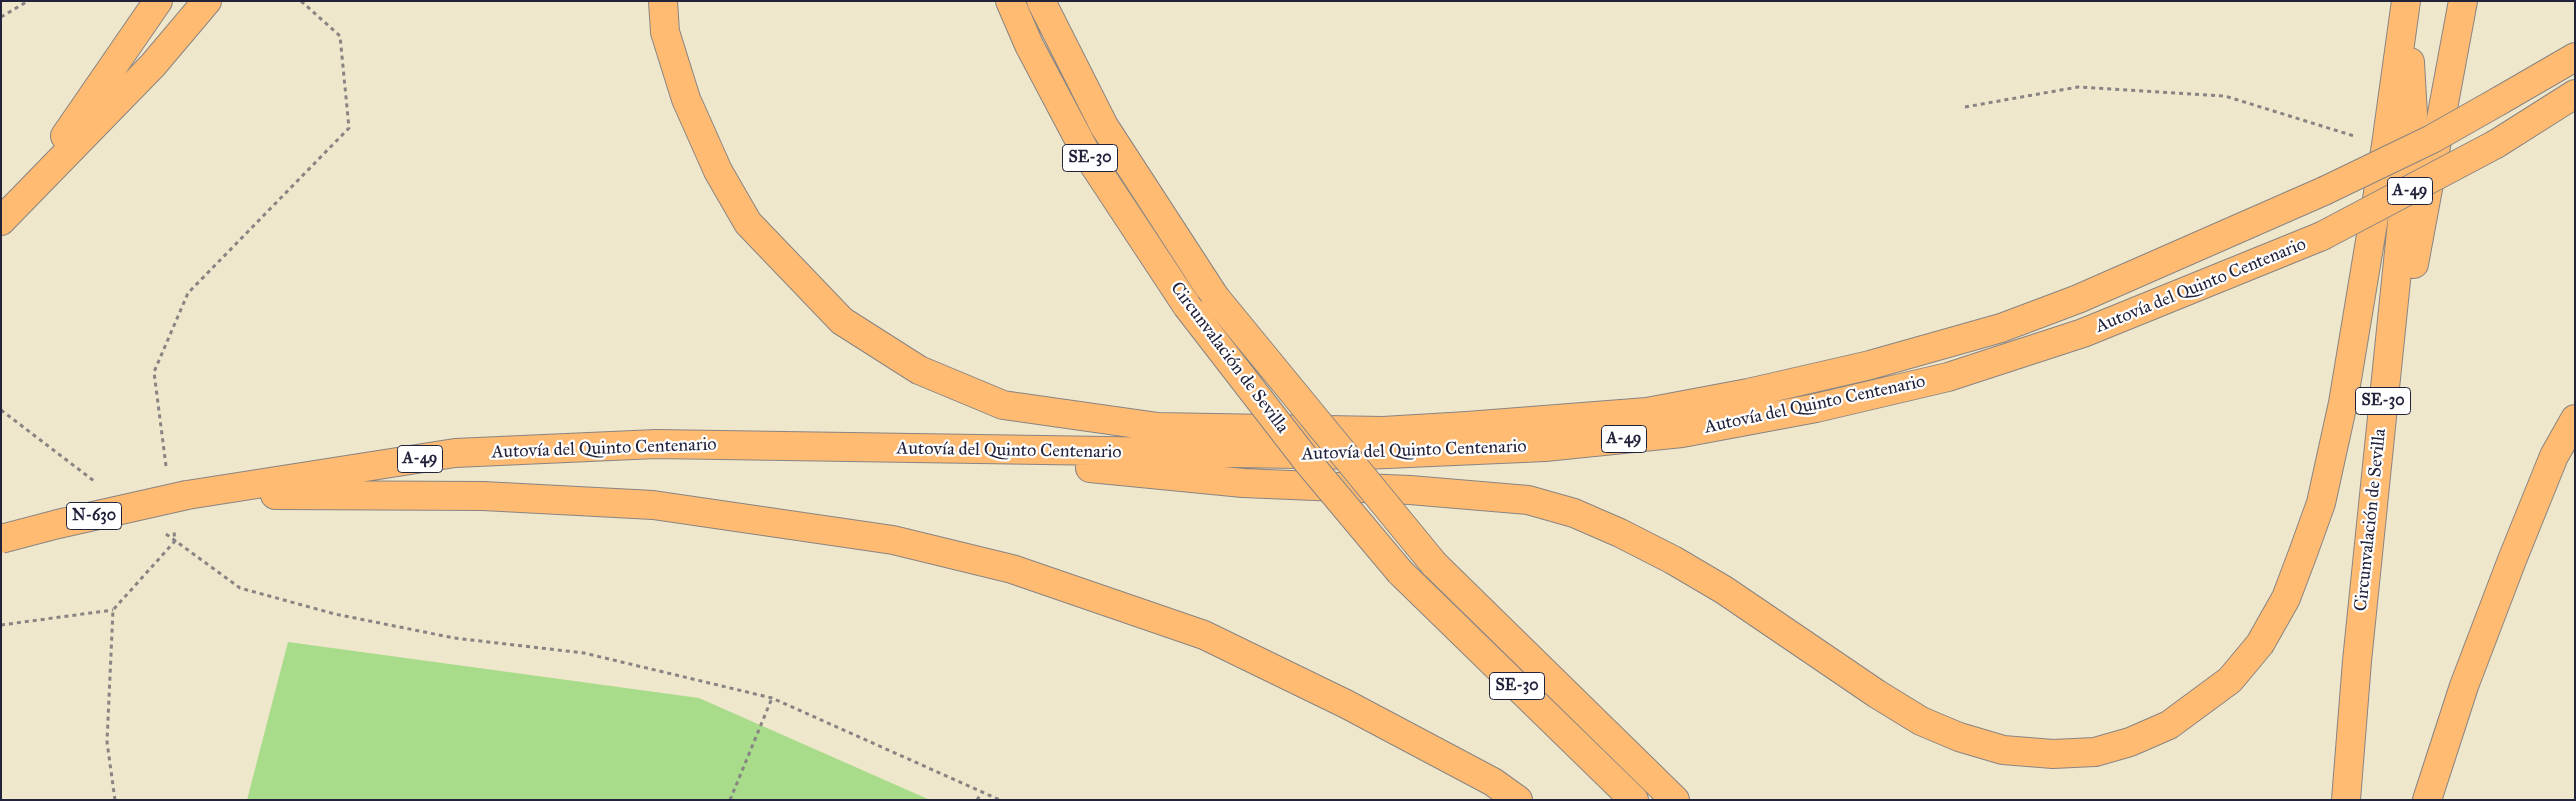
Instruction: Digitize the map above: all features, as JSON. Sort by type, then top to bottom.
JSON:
[{"type":"highway","points":[[22,199],[158,1]]},
{"type":"highway","points":[[1,221],[152,65],[207,1]]},
{"type":"highway","points":[[664,1],[665,32],[684,91],[718,171],[748,223],[842,322],[919,370],[1003,405],[1158,427],[1383,431],[1647,412],[1748,393],[1870,365],[2001,328],[2078,298],[2324,190],[2432,140],[2575,57]]},
{"type":"highway","name":"Circunvalación de Sevilla","points":[[1010,1],[1029,45],[1086,153],[1187,306],[1307,461],[1400,572],[1634,800]]},
{"type":"highway","points":[[1041,1],[1104,126],[1215,296],[1434,564],[1675,800]]},
{"type":"highway","points":[[895,449],[1242,483],[1410,490],[1528,500],[1574,513],[1620,532],[1673,560],[1724,590],[1877,694],[1921,721],[1959,737],[2003,750],[2053,754],[2095,752],[2130,742],[2169,725],[2200,704],[2230,680],[2260,644],[2286,598],[2323,494],[2343,403],[2386,145],[2407,1]]},
{"type":"highway","name":"Circunvalación de Sevilla","points":[[2346,800],[2357,661],[2413,115],[2407,1]]},
{"type":"highway","points":[[2375,482],[2463,1]]},
{"type":"highway","name":"Autovía del Quinto Centenario","points":[[187,495],[455,453],[656,444],[1364,455],[1545,447],[1682,433],[1816,408],[1948,377],[2083,333],[2322,236],[2496,144],[2575,94]]},
{"type":"highway","points":[[2427,800],[2464,686],[2512,560],[2554,456],[2575,419]]},
{"type":"highway","points":[[187,495],[483,496],[653,505],[893,540],[1012,569],[1204,635],[1346,704],[1493,782],[1518,800]]},
{"type":"highway","name":"N-630","points":[[1,539],[187,495]]},
{"type":"path","points":[[1,17],[28,1]]},
{"type":"path","points":[[167,470],[154,372],[188,293],[350,128],[340,36],[301,1]]},
{"type":"path","points":[[1965,107],[2078,87],[2225,96],[2386,145]]},
{"type":"path","points":[[1,410],[102,486]]},
{"type":"path","points":[[115,800],[107,742],[113,610],[175,541],[173,524]]},
{"type":"path","points":[[161,530],[240,588],[335,614],[454,638],[584,653],[772,698],[1000,800]]},
{"type":"path","points":[[1,625],[113,610]]},
{"type":"path","points":[[730,800],[772,698]]},
{"type":"path","points":[[977,800],[982,792]]},
{"type":"green space","points":[[288,642],[699,698],[930,800],[247,800]]}]
